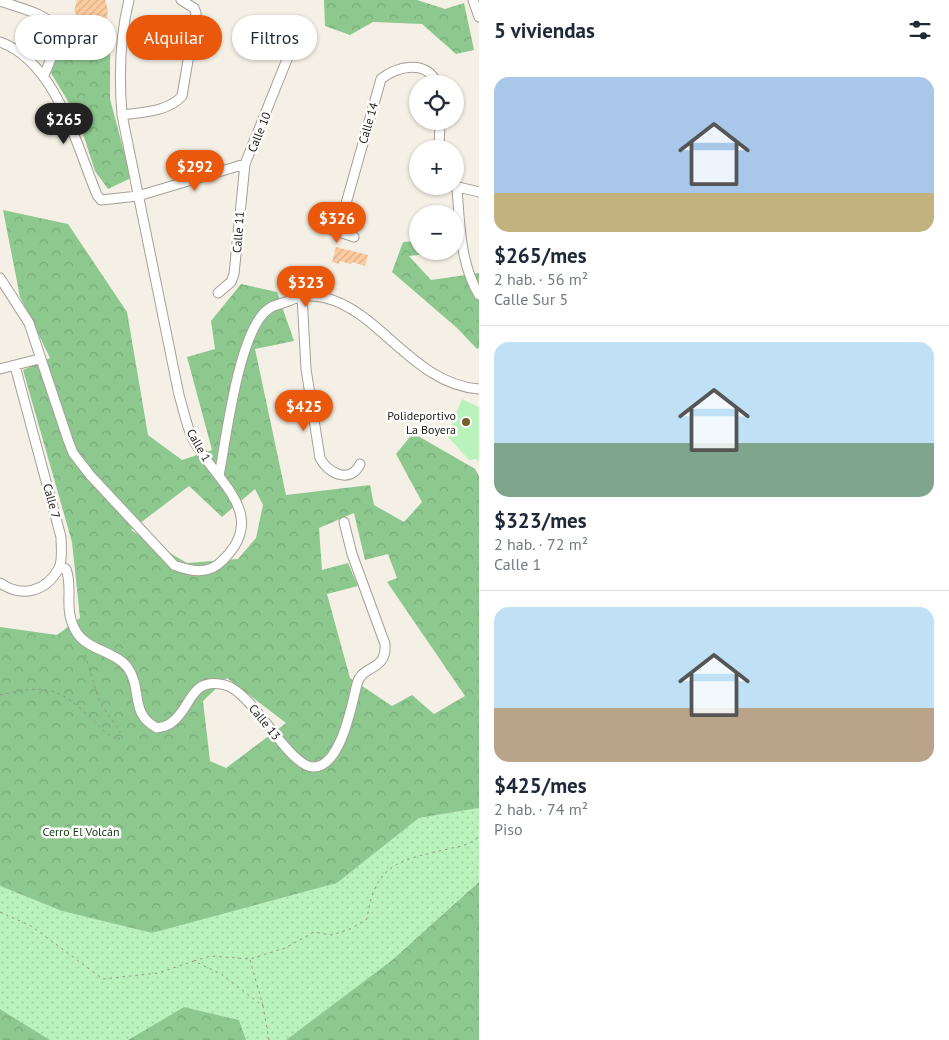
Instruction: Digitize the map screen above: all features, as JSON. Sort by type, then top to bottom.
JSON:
[{"type":"street","points":[[122,114],[175,104],[182,96],[196,13],[194,8],[181,0]]},
{"type":"street","points":[[473,0],[479,17]]},
{"type":"street","points":[[0,1],[47,17],[53,24],[55,31],[51,60],[44,75],[20,51],[0,42]]},
{"type":"street","name":"Calle 1","points":[[127,1],[120,90],[122,114],[179,395],[192,436],[219,476]]},
{"type":"street","name":"Calle 10","points":[[44,75],[63,112],[97,195],[102,200],[107,200],[138,196],[244,164],[287,60]]},
{"type":"street","name":"Calle 14","points":[[338,232],[381,79],[392,70],[409,66],[424,70],[431,75]]},
{"type":"street","name":"Calle 11","points":[[218,294],[231,282],[234,274],[244,164]]},
{"type":"street","points":[[464,189],[479,192]]},
{"type":"street","points":[[457,195],[461,242],[472,283],[479,295]]},
{"type":"street","points":[[327,228],[354,237]]},
{"type":"street","points":[[0,278],[29,322],[39,359],[73,453],[90,475],[174,565],[190,571],[207,571],[218,566],[231,552],[242,535],[243,518],[219,476]]},
{"type":"street","points":[[302,296],[306,369],[320,458],[325,468],[340,475],[350,475],[357,471],[360,464]]},
{"type":"street","name":"Calle 1","points":[[219,476],[234,392],[250,333],[256,322],[270,308],[302,296],[321,297],[342,304],[363,316],[423,368],[451,383],[467,388],[479,389]]},
{"type":"street","points":[[0,369],[39,359]]},
{"type":"street","name":"Calle 7","points":[[15,366],[61,537],[60,566]]},
{"type":"street","name":"Calle 13","points":[[78,635],[127,666],[136,694],[138,708],[147,723],[157,728],[171,723],[197,689],[211,684],[226,685],[245,698],[280,741],[305,765],[319,766],[331,755],[343,736],[360,676],[380,664],[386,653],[385,644],[352,554],[344,522]]},
{"type":"street","points":[[0,583],[12,590],[32,591],[48,582],[60,566],[66,569],[69,577],[67,600],[70,618],[78,635]]},
{"type":"path","points":[[0,695],[33,687],[59,693],[79,706],[110,737],[119,740],[120,731],[100,703],[78,635]]},
{"type":"path","points":[[0,912],[31,926],[103,979],[158,973],[210,956],[250,959],[285,948],[314,932],[332,935],[350,929],[367,919],[370,897],[379,878],[391,867],[409,858],[461,846],[475,841],[479,836]]},
{"type":"path","points":[[250,959],[263,1006],[269,1040]]},
{"type":"path","points":[[194,961],[221,974],[263,1006]]},
{"type":"green space","points":[[324,0],[417,0],[445,9],[464,3],[474,50],[456,54],[422,24],[373,22],[350,35],[325,26]]},
{"type":"green space","points":[[55,60],[110,60],[110,99],[131,178],[108,189],[95,171],[78,118],[51,73]]},
{"type":"green space","name":"Cerro El Volcán","points":[[3,210],[68,224],[127,312],[148,435],[182,460],[212,450],[187,357],[215,349],[211,321],[241,284],[277,292],[294,341],[255,349],[286,495],[370,485],[374,505],[404,522],[422,502],[396,454],[413,433],[475,469],[479,476],[479,808],[419,818],[337,883],[152,933],[62,911],[0,886],[0,627],[57,635],[80,618],[72,542],[23,370],[50,358],[20,297]],"holes":[[[189,486],[222,517],[255,489],[263,505],[256,538],[238,559],[187,563],[131,530]],[[354,513],[365,560],[388,554],[397,578],[387,582],[465,696],[434,714],[412,695],[392,706],[350,678],[327,594],[358,586],[348,563],[322,570],[319,528]],[[227,678],[286,723],[226,768],[210,761],[203,701]]]},
{"type":"green space","points":[[403,242],[409,242],[409,260],[413,260],[431,280],[479,273],[479,348],[477,349],[457,328],[392,272]]},
{"type":"green space","name":"Polideportivo La Boyera","points":[[462,399],[479,407],[479,462],[476,459],[469,460],[447,436]]},
{"type":"green space","points":[[479,808],[479,882],[391,961],[286,1040],[246,1040],[239,1020],[184,1007],[128,1040],[50,1040],[0,1009],[0,886],[62,911],[152,933],[337,883],[419,818]]},
{"type":"green space","points":[[479,882],[479,1040],[286,1040],[391,961]]},
{"type":"green space","points":[[184,1007],[239,1020],[246,1040],[128,1040]]},
{"type":"green space","points":[[0,1009],[50,1040],[0,1040]]},
{"type":"building","points":[[77,0],[105,0],[108,10],[107,15],[77,15],[74,11]]},
{"type":"building","points":[[336,247],[368,255],[365,266],[352,262],[351,264],[340,261],[339,264],[332,262]]},
{"type":"place","name":"Polideportivo La Boyera","points":[[466,422]]}]
